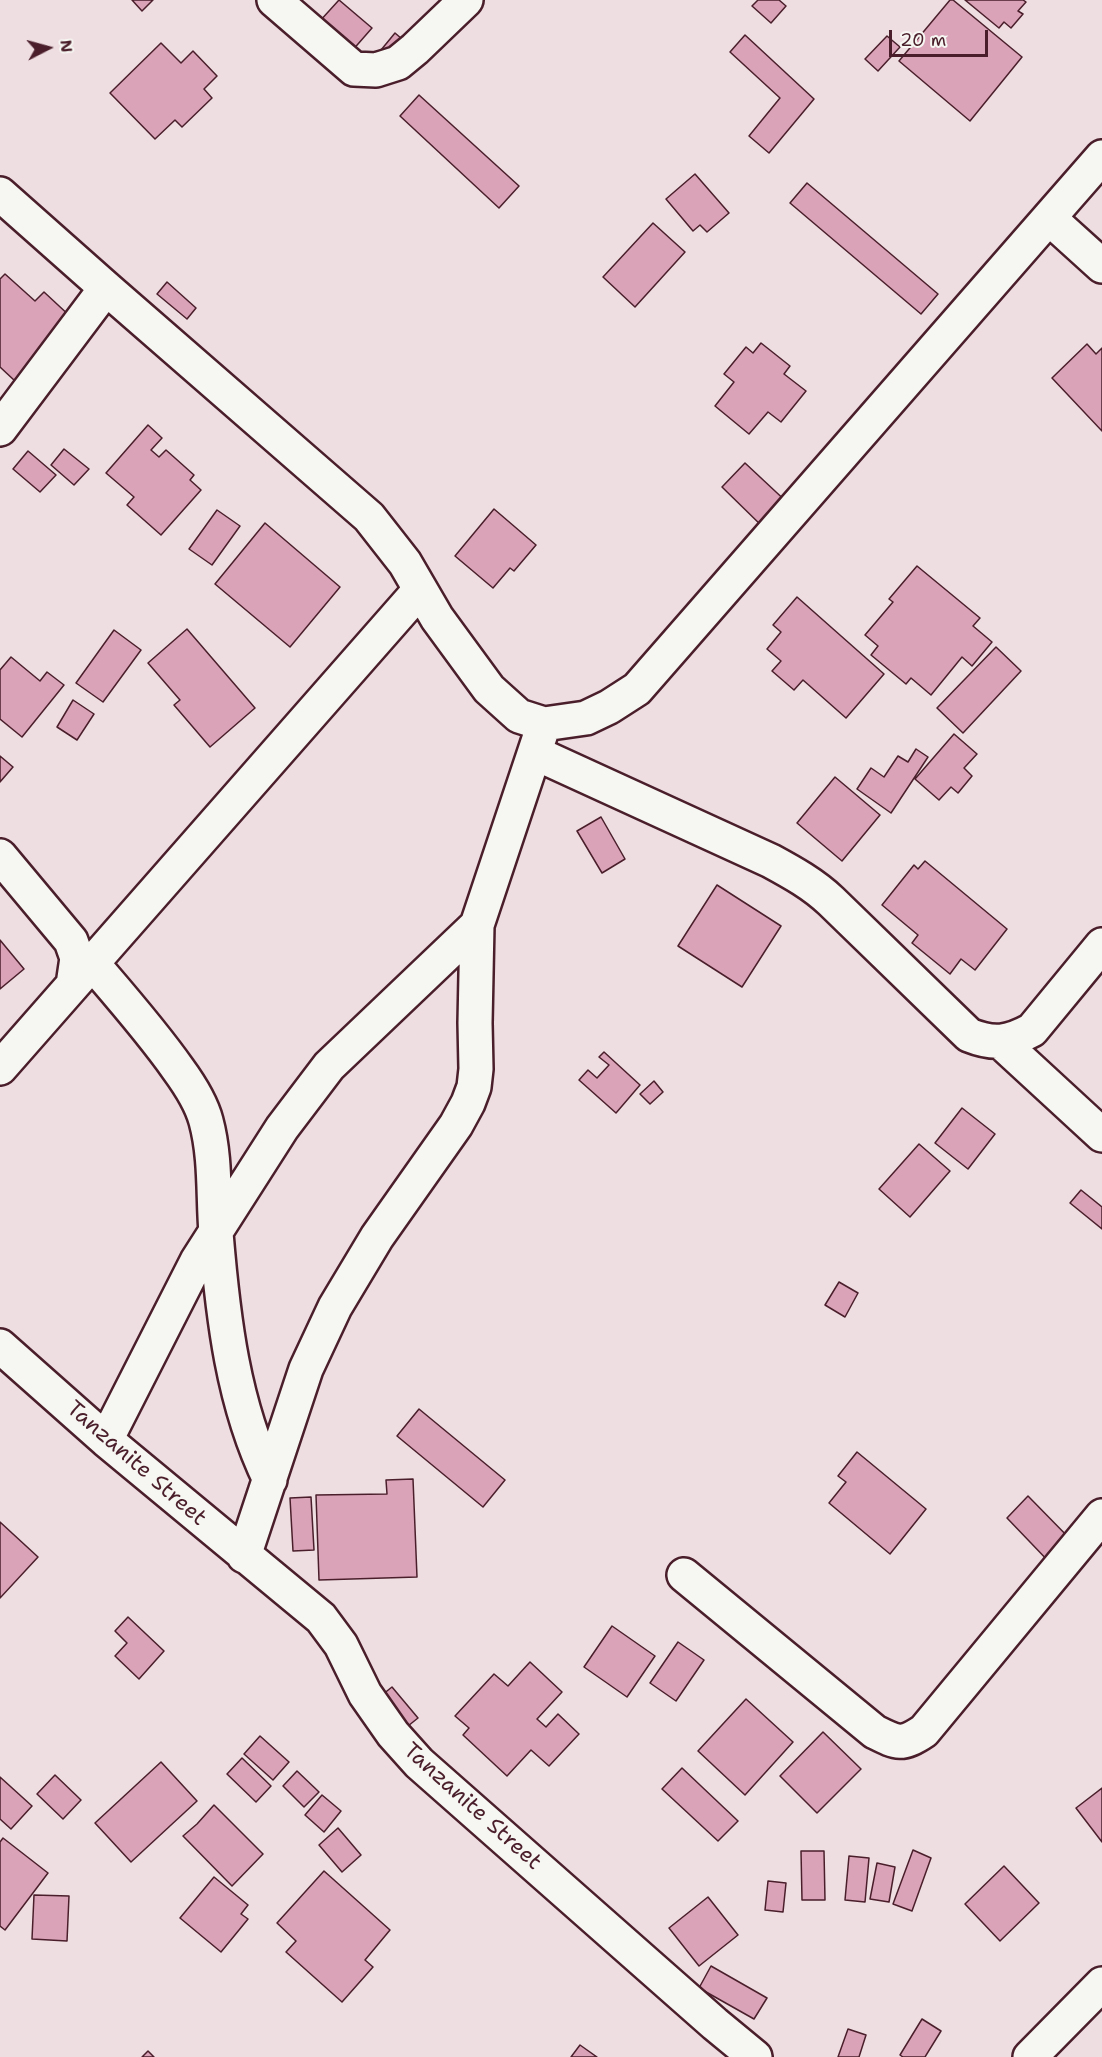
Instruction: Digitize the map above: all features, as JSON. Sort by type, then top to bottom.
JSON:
[{"type":"street","points":[[274,0],[354,69],[376,70],[398,63],[466,0]]},
{"type":"street","points":[[244,1556],[306,1369],[335,1307],[377,1237],[456,1125],[474,1087],[477,925],[540,739],[609,707],[637,689],[1102,157]]},
{"type":"street","points":[[0,194],[369,518],[405,563],[437,618],[489,689],[540,739],[816,886],[969,1035],[984,1041],[1001,1042],[1017,1038],[1032,1030],[1102,945]]},
{"type":"street","points":[[1049,218],[1102,266]]},
{"type":"street","points":[[0,429],[105,288]]},
{"type":"street","points":[[0,1068],[420,591]]},
{"type":"street","points":[[0,856],[71,941],[82,974],[158,1040],[190,1086],[206,1119],[214,1163],[216,1232],[227,1336],[243,1412],[255,1450],[270,1480]]},
{"type":"street","points":[[106,1440],[197,1261],[282,1128],[329,1066],[477,925]]},
{"type":"street","points":[[1001,1042],[1102,1135]]},
{"type":"street","name":"Tanzanite Street","points":[[0,1346],[106,1440],[321,1618],[341,1645],[365,1694],[393,1734],[419,1763],[755,2057]]},
{"type":"street","points":[[684,1575],[875,1732],[894,1741],[910,1741],[924,1731],[1102,1516]]},
{"type":"street","points":[[1030,2057],[1102,1984]]},
{"type":"building","points":[[132,0],[153,0],[142,11]]},
{"type":"building","points":[[339,0],[372,28],[351,52],[319,22]]},
{"type":"building","points":[[758,0],[779,0],[786,6],[771,23],[752,6]]},
{"type":"building","points":[[950,0],[953,0],[1022,57],[970,121],[899,61]]},
{"type":"building","points":[[965,0],[1023,0],[1026,2],[1018,11],[1023,14],[1011,28],[1004,22],[999,28]]},
{"type":"building","points":[[395,33],[409,45],[395,62],[381,50]]},
{"type":"building","points":[[745,35],[814,99],[769,153],[749,136],[780,98],[730,52]]},
{"type":"building","points":[[887,36],[900,47],[878,71],[865,59]]},
{"type":"building","points":[[161,43],[181,63],[193,51],[217,76],[204,89],[212,98],[182,127],[175,120],[155,139],[110,93]]},
{"type":"building","points":[[419,95],[519,186],[499,208],[400,116]]},
{"type":"building","points":[[695,174],[729,213],[707,232],[700,225],[693,231],[666,199]]},
{"type":"building","points":[[807,183],[938,294],[921,314],[790,203]]},
{"type":"building","points":[[653,223],[685,252],[635,307],[603,277]]},
{"type":"building","points":[[5,274],[35,301],[44,292],[72,318],[15,381],[0,367],[0,279]]},
{"type":"building","points":[[167,282],[196,308],[187,319],[157,294]]},
{"type":"building","points":[[761,343],[790,366],[784,374],[806,391],[781,422],[768,412],[749,434],[715,406],[734,382],[724,374],[746,347],[753,353]]},
{"type":"building","points":[[1087,344],[1096,354],[1102,348],[1102,431],[1052,378]]},
{"type":"building","points":[[148,425],[162,438],[151,450],[159,457],[166,450],[194,475],[190,480],[201,490],[161,535],[127,505],[134,497],[106,473]]},
{"type":"building","points":[[64,449],[89,469],[74,485],[51,465]]},
{"type":"building","points":[[28,451],[56,475],[40,492],[13,469]]},
{"type":"building","points":[[745,463],[791,506],[767,531],[722,487]]},
{"type":"building","points":[[494,509],[536,545],[514,571],[510,568],[493,588],[455,556]]},
{"type":"building","points":[[217,510],[240,526],[212,565],[189,549]]},
{"type":"building","points":[[265,523],[340,587],[290,647],[215,584]]},
{"type":"building","points":[[917,566],[980,618],[973,626],[992,642],[972,666],[962,657],[931,695],[911,678],[906,684],[871,655],[878,646],[865,635],[893,602],[889,599]]},
{"type":"building","points":[[797,597],[884,674],[846,718],[803,680],[794,690],[772,671],[781,661],[767,649],[781,632],[773,625]]},
{"type":"building","points":[[187,629],[255,708],[210,747],[174,705],[180,700],[148,663]]},
{"type":"building","points":[[114,630],[141,650],[103,702],[76,683]]},
{"type":"building","points":[[996,647],[1021,671],[963,733],[937,708]]},
{"type":"building","points":[[11,657],[40,681],[47,672],[64,685],[22,737],[0,719],[0,670]]},
{"type":"building","points":[[73,700],[94,714],[77,740],[57,727]]},
{"type":"building","points":[[954,734],[977,754],[964,768],[972,776],[958,793],[951,787],[939,800],[915,779]]},
{"type":"building","points":[[916,749],[928,757],[891,813],[857,789],[871,768],[884,777],[898,756],[908,762]]},
{"type":"building","points":[[0,756],[13,767],[0,782]]},
{"type":"building","points":[[835,777],[880,815],[842,861],[797,823]]},
{"type":"building","points":[[601,817],[625,859],[602,873],[577,831]]},
{"type":"building","points":[[925,861],[1007,929],[975,970],[961,959],[950,974],[912,943],[918,935],[882,905],[914,865],[918,869]]},
{"type":"building","points":[[717,885],[781,926],[742,987],[678,946]]},
{"type":"building","points":[[0,940],[24,969],[0,989]]},
{"type":"building","points":[[604,1052],[640,1085],[616,1113],[579,1080],[588,1070],[597,1078],[609,1065],[599,1057]]},
{"type":"building","points":[[654,1081],[663,1092],[650,1104],[640,1094]]},
{"type":"building","points":[[962,1108],[995,1134],[968,1169],[935,1143]]},
{"type":"building","points":[[919,1144],[950,1171],[910,1217],[879,1189]]},
{"type":"building","points":[[1081,1190],[1102,1207],[1102,1229],[1070,1203]]},
{"type":"building","points":[[839,1282],[858,1293],[845,1317],[825,1305]]},
{"type":"building","points":[[419,1409],[505,1480],[483,1507],[397,1436]]},
{"type":"building","points":[[857,1452],[926,1509],[890,1554],[829,1503],[846,1482],[838,1476]]},
{"type":"building","points":[[413,1479],[417,1577],[319,1580],[316,1495],[387,1494],[386,1480]]},
{"type":"building","points":[[1028,1496],[1075,1544],[1053,1566],[1007,1518]]},
{"type":"building","points":[[311,1497],[314,1550],[293,1551],[290,1498]]},
{"type":"building","points":[[0,1522],[38,1557],[0,1598]]},
{"type":"building","points":[[128,1617],[164,1651],[139,1679],[115,1656],[127,1643],[115,1631]]},
{"type":"building","points":[[612,1626],[655,1656],[627,1697],[584,1667]]},
{"type":"building","points":[[678,1642],[704,1660],[676,1701],[650,1683]]},
{"type":"building","points":[[530,1662],[562,1692],[537,1719],[546,1727],[558,1714],[579,1734],[549,1766],[531,1750],[507,1776],[463,1735],[469,1728],[455,1716],[494,1674],[508,1686]]},
{"type":"building","points":[[392,1687],[418,1718],[398,1734],[372,1703]]},
{"type":"building","points":[[746,1699],[793,1742],[745,1795],[698,1751]]},
{"type":"building","points":[[823,1732],[861,1769],[817,1813],[780,1776]]},
{"type":"building","points":[[260,1736],[289,1762],[273,1780],[244,1754]]},
{"type":"building","points":[[242,1758],[271,1786],[256,1802],[227,1774]]},
{"type":"building","points":[[161,1762],[197,1801],[131,1862],[95,1823]]},
{"type":"building","points":[[682,1768],[738,1821],[718,1841],[662,1789]]},
{"type":"building","points":[[297,1771],[319,1792],[304,1807],[283,1786]]},
{"type":"building","points":[[55,1775],[81,1800],[63,1819],[37,1794]]},
{"type":"building","points":[[0,1777],[32,1806],[11,1829],[0,1819]]},
{"type":"building","points":[[1102,1788],[1102,1842],[1076,1808]]},
{"type":"building","points":[[322,1795],[341,1811],[324,1832],[305,1815]]},
{"type":"building","points":[[214,1805],[263,1854],[232,1886],[183,1836]]},
{"type":"building","points":[[338,1828],[361,1855],[342,1872],[319,1845]]},
{"type":"building","points":[[3,1838],[48,1873],[5,1930],[0,1926],[0,1842]]},
{"type":"building","points":[[913,1850],[931,1858],[912,1911],[893,1904]]},
{"type":"building","points":[[801,1851],[824,1851],[825,1900],[802,1900]]},
{"type":"building","points":[[849,1856],[869,1858],[865,1902],[845,1900]]},
{"type":"building","points":[[877,1863],[895,1867],[889,1902],[870,1899]]},
{"type":"building","points":[[1004,1866],[1039,1903],[1000,1941],[965,1904]]},
{"type":"building","points":[[324,1871],[390,1930],[365,1960],[373,1967],[342,2002],[286,1952],[296,1941],[277,1923]]},
{"type":"building","points":[[214,1877],[248,1905],[241,1914],[248,1919],[221,1952],[180,1918]]},
{"type":"building","points":[[768,1881],[786,1883],[783,1912],[765,1910]]},
{"type":"building","points":[[34,1895],[69,1896],[67,1941],[32,1939]]},
{"type":"building","points":[[708,1897],[738,1935],[699,1966],[669,1928]]},
{"type":"building","points":[[711,1966],[767,1998],[754,2019],[699,1988]]},
{"type":"building","points":[[922,2019],[941,2031],[925,2057],[903,2057],[900,2055]]},
{"type":"building","points":[[848,2029],[866,2035],[859,2057],[838,2057]]},
{"type":"building","points":[[580,2045],[597,2057],[571,2057]]},
{"type":"building","points":[[148,2051],[154,2057],[142,2057]]}]
